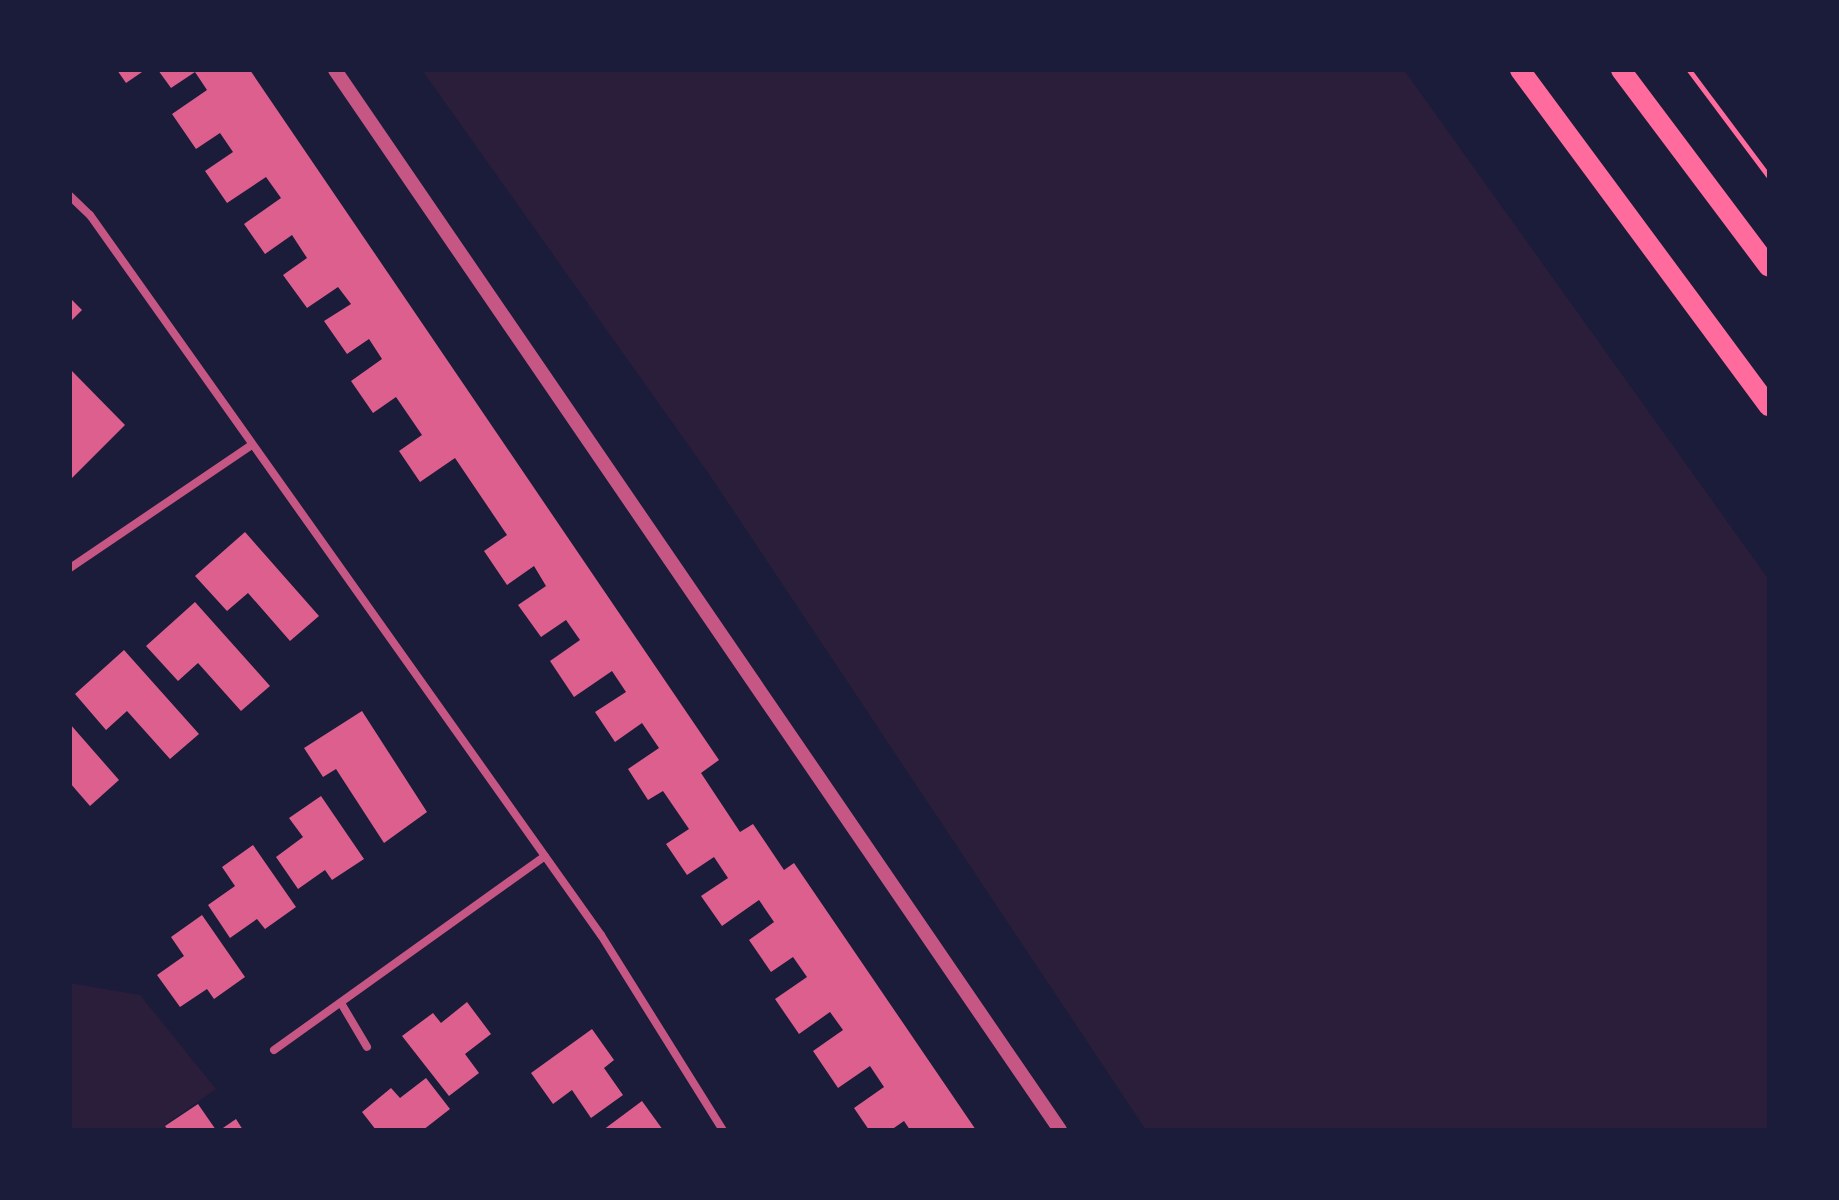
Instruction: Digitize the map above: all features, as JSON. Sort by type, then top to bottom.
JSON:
[{"type":"main road","points":[[1520,70],[1769,406]]},
{"type":"main road","points":[[1621,70],[1769,267]]},
{"type":"street","points":[[335,70],[1060,1130]]},
{"type":"street","points":[[70,196],[90,215],[601,935],[723,1130]]},
{"type":"street","points":[[70,568],[252,445]]},
{"type":"street","points":[[274,1050],[545,856]]},
{"type":"street","points":[[341,1003],[367,1047]]},
{"type":"path","points":[[1689,70],[1769,177]]},
{"type":"shaded area","points":[[422,70],[1404,70],[1769,580],[1769,1130],[1146,1130],[711,477]]},
{"type":"shaded area","points":[[70,983],[140,995],[216,1089],[165,1125],[168,1130],[70,1128]]},
{"type":"building","points":[[117,70],[145,70],[126,83]]},
{"type":"building","points":[[158,70],[250,70],[719,760],[701,773],[740,832],[753,824],[784,870],[794,863],[976,1130],[910,1130],[904,1121],[891,1130],[869,1130],[854,1108],[884,1087],[870,1066],[838,1088],[813,1051],[843,1030],[830,1012],[799,1034],[775,999],[807,977],[793,957],[771,972],[749,940],[774,922],[759,900],[722,926],[701,896],[728,878],[714,857],[687,875],[666,844],[689,829],[663,791],[648,800],[628,769],[659,748],[642,723],[615,742],[595,712],[626,692],[612,671],[574,697],[550,661],[580,640],[566,620],[541,637],[518,605],[546,586],[534,566],[507,585],[484,551],[507,535],[455,458],[420,482],[399,451],[422,435],[396,397],[373,413],[351,381],[382,359],[369,339],[347,354],[324,321],[351,304],[338,287],[307,308],[283,275],[307,258],[292,235],[265,254],[244,224],[281,198],[266,177],[227,203],[205,171],[233,152],[220,133],[196,149],[172,114],[207,90],[195,72],[171,88]]},
{"type":"building","points":[[70,298],[82,310],[70,322]]},
{"type":"building","points":[[70,369],[125,425],[70,480]]},
{"type":"building","points":[[245,532],[319,616],[290,641],[248,593],[227,611],[195,576]]},
{"type":"building","points":[[195,602],[270,686],[241,711],[198,663],[178,681],[146,646]]},
{"type":"building","points":[[124,650],[199,734],[170,759],[127,711],[106,730],[75,694]]},
{"type":"building","points":[[362,711],[427,812],[384,843],[336,769],[323,777],[304,748]]},
{"type":"building","points":[[70,724],[119,780],[90,806],[70,783]]},
{"type":"building","points":[[321,796],[364,859],[332,880],[325,870],[298,889],[276,857],[303,837],[289,818]]},
{"type":"building","points":[[253,845],[296,907],[265,929],[257,919],[230,938],[208,905],[235,886],[222,867]]},
{"type":"building","points":[[202,915],[245,977],[214,999],[207,989],[180,1007],[157,975],[184,956],[171,937]]},
{"type":"building","points":[[467,1002],[491,1034],[465,1054],[479,1073],[449,1096],[402,1036],[433,1013],[441,1023]]},
{"type":"building","points":[[592,1029],[614,1060],[604,1068],[623,1095],[591,1118],[572,1090],[553,1104],[531,1073]]},
{"type":"building","points":[[426,1078],[450,1109],[423,1130],[376,1130],[362,1112],[391,1088],[400,1098]]},
{"type":"building","points":[[642,1101],[663,1130],[603,1130]]},
{"type":"building","points":[[198,1104],[216,1130],[168,1130],[165,1126]]},
{"type":"building","points":[[236,1119],[243,1130],[220,1130]]}]
